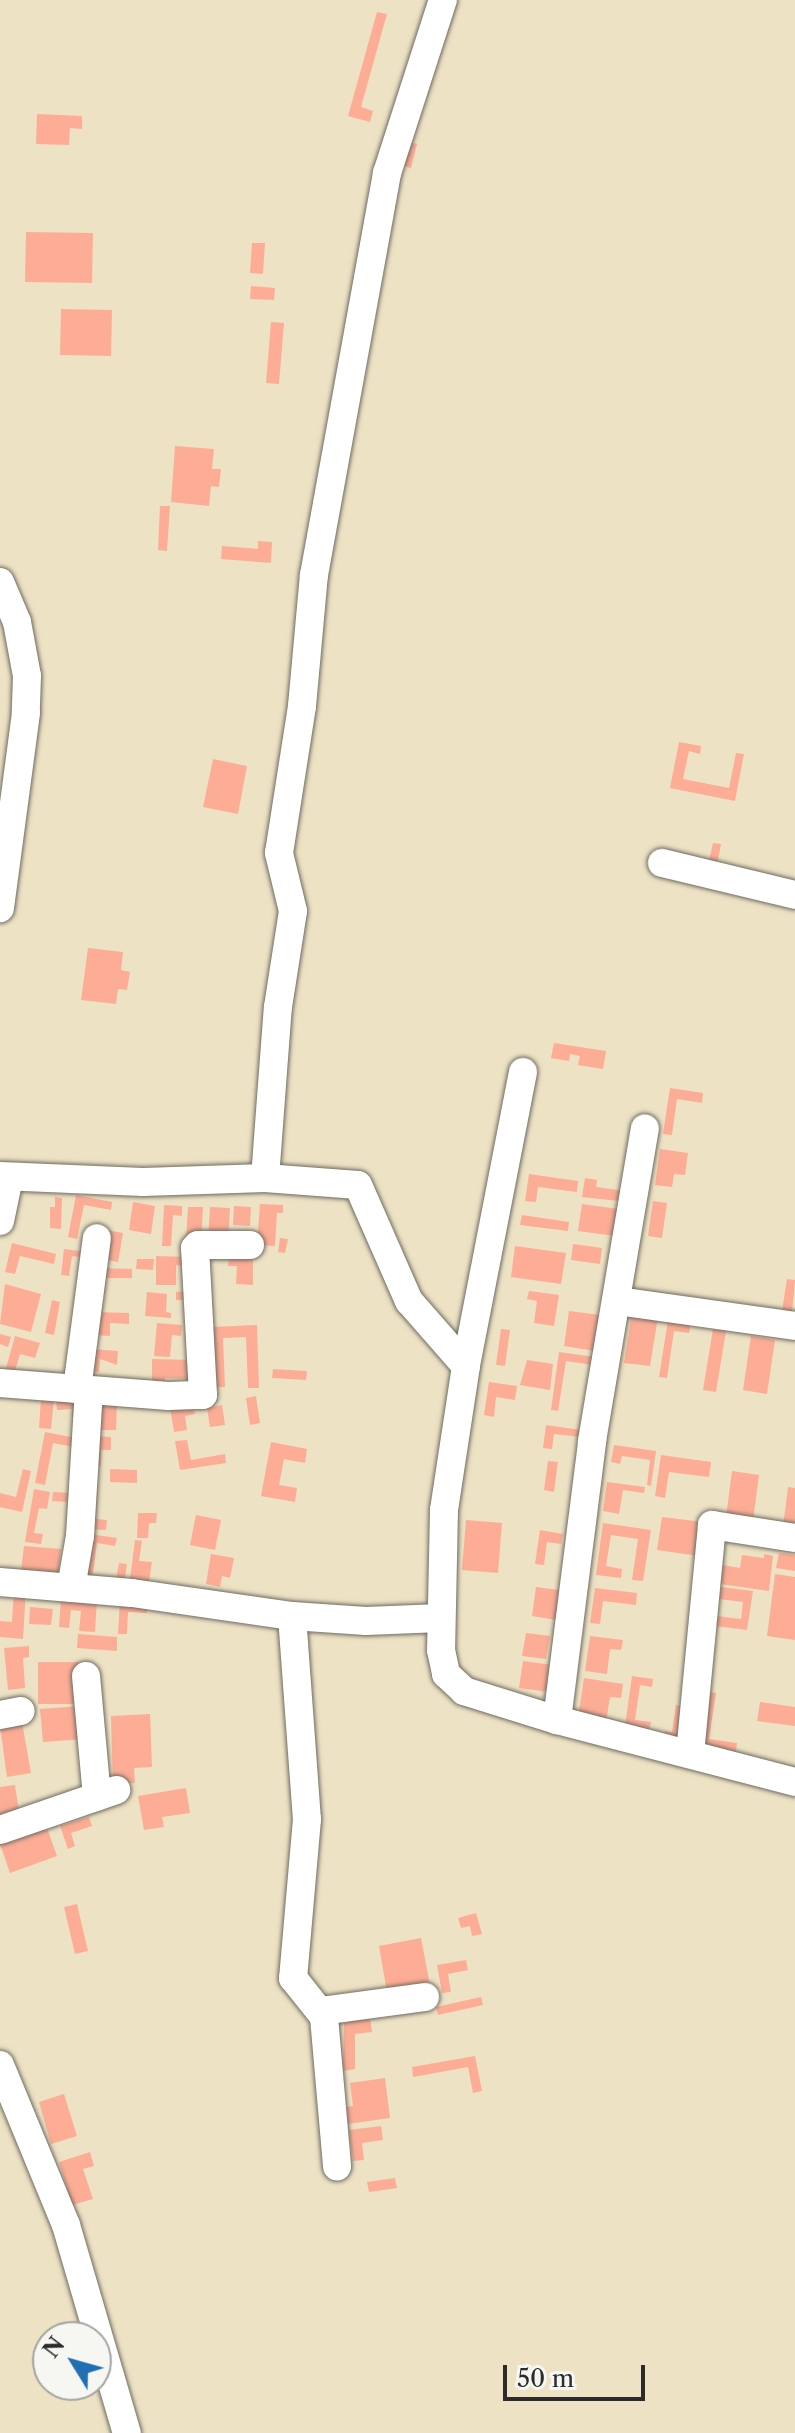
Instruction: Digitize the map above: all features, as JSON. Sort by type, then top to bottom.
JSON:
[{"type":"street","points":[[265,1178],[278,1007],[293,911],[279,853],[302,706],[314,575],[387,173],[443,0]]},
{"type":"street","points":[[0,908],[26,713],[27,676],[17,622],[1,588]]},
{"type":"street","points":[[662,863],[795,895]]},
{"type":"street","points":[[523,1072],[466,1366],[444,1510],[441,1650],[446,1674],[464,1691],[557,1720],[795,1782]]},
{"type":"street","points":[[557,1720],[592,1441],[645,1128]]},
{"type":"street","points":[[0,1221],[4,1177],[143,1182],[265,1178],[358,1185],[409,1301],[466,1366]]},
{"type":"street","points":[[71,1588],[80,1536],[83,1389],[97,1238]]},
{"type":"street","points":[[0,1383],[203,1395],[195,1248],[198,1245],[250,1245]]},
{"type":"street","points":[[618,1301],[795,1326]]},
{"type":"street","points":[[690,1754],[712,1525],[795,1538]]},
{"type":"street","points":[[0,1582],[292,1616],[366,1621],[441,1618]]},
{"type":"street","points":[[292,1616],[307,1819],[293,1978],[300,1991],[321,2011],[337,2166]]},
{"type":"street","points":[[0,1830],[107,1794],[86,1676]]},
{"type":"street","points":[[321,2011],[425,1997]]},
{"type":"street","points":[[0,2065],[66,2225],[127,2433]]},
{"type":"building","points":[[377,12],[387,14],[361,107],[373,111],[370,122],[348,116]]},
{"type":"building","points":[[37,114],[82,116],[82,129],[70,128],[69,145],[36,144]]},
{"type":"building","points":[[405,141],[417,144],[411,168],[399,165]]},
{"type":"building","points":[[26,232],[93,233],[92,283],[25,282]]},
{"type":"building","points":[[252,243],[265,243],[263,274],[250,273]]},
{"type":"building","points":[[251,286],[275,288],[274,300],[250,299]]},
{"type":"building","points":[[61,309],[112,310],[111,356],[60,355]]},
{"type":"building","points":[[271,322],[284,323],[279,384],[266,383]]},
{"type":"building","points":[[175,446],[214,449],[212,469],[221,469],[219,487],[211,486],[209,506],[171,502]]},
{"type":"building","points":[[160,506],[170,506],[167,551],[158,550]]},
{"type":"building","points":[[258,541],[272,542],[271,563],[221,559],[222,546],[258,549]]},
{"type":"building","points":[[679,742],[701,746],[700,754],[689,751],[683,779],[729,788],[736,753],[744,754],[735,801],[670,788]]},
{"type":"building","points":[[213,759],[247,766],[238,814],[203,807]]},
{"type":"building","points":[[713,843],[721,844],[717,866],[708,865]]},
{"type":"building","points":[[88,948],[123,952],[121,970],[130,972],[127,990],[118,989],[116,1004],[81,1000]]},
{"type":"building","points":[[554,1043],[606,1051],[603,1069],[578,1065],[580,1056],[570,1054],[569,1061],[551,1058]]},
{"type":"building","points":[[670,1088],[703,1093],[702,1103],[677,1099],[672,1135],[663,1134]]},
{"type":"building","points":[[660,1149],[688,1153],[685,1175],[674,1174],[672,1187],[655,1185]]},
{"type":"building","points":[[529,1174],[578,1181],[577,1192],[538,1187],[536,1202],[525,1201]]},
{"type":"building","points":[[585,1178],[597,1180],[596,1187],[625,1191],[627,1202],[582,1197]]},
{"type":"building","points":[[76,1195],[112,1202],[111,1210],[84,1205],[77,1239],[68,1237]]},
{"type":"building","points":[[55,1197],[62,1198],[61,1229],[50,1228],[50,1207],[55,1207]]},
{"type":"building","points":[[653,1201],[667,1203],[662,1238],[648,1236]]},
{"type":"building","points":[[133,1202],[155,1206],[151,1234],[129,1230]]},
{"type":"building","points":[[260,1204],[283,1205],[283,1213],[277,1213],[275,1246],[257,1245]]},
{"type":"building","points":[[582,1204],[619,1209],[615,1236],[578,1231]]},
{"type":"building","points":[[164,1205],[182,1206],[182,1216],[173,1215],[171,1246],[162,1246]]},
{"type":"building","points":[[234,1206],[251,1207],[250,1226],[233,1225]]},
{"type":"building","points":[[188,1207],[203,1207],[201,1241],[186,1240]]},
{"type":"building","points":[[210,1207],[230,1208],[228,1243],[208,1242]]},
{"type":"building","points":[[522,1215],[569,1222],[568,1231],[520,1225]]},
{"type":"building","points":[[107,1230],[123,1233],[118,1262],[102,1259]]},
{"type":"building","points":[[280,1238],[288,1239],[285,1253],[278,1252]]},
{"type":"building","points":[[12,1243],[56,1254],[54,1264],[20,1256],[15,1274],[5,1272]]},
{"type":"building","points":[[573,1244],[602,1248],[600,1264],[571,1260]]},
{"type":"building","points":[[515,1246],[566,1253],[561,1284],[511,1277]]},
{"type":"building","points":[[64,1249],[88,1252],[87,1258],[72,1256],[69,1276],[61,1275]]},
{"type":"building","points":[[156,1256],[189,1257],[189,1267],[176,1265],[176,1285],[156,1285]]},
{"type":"building","points":[[229,1256],[253,1257],[253,1285],[236,1284],[237,1266],[228,1266]]},
{"type":"building","points":[[137,1259],[154,1259],[153,1270],[136,1269]]},
{"type":"building","points":[[98,1268],[132,1269],[132,1278],[106,1278],[105,1294],[97,1294]]},
{"type":"building","points":[[787,1279],[795,1280],[792,1313],[782,1311]]},
{"type":"building","points":[[5,1284],[41,1294],[31,1332],[0,1324]]},
{"type":"building","points":[[193,1291],[186,1300],[176,1300],[176,1292]]},
{"type":"building","points":[[529,1291],[559,1295],[554,1326],[534,1323],[537,1301],[527,1299]]},
{"type":"building","points":[[147,1292],[167,1294],[166,1312],[171,1313],[171,1318],[145,1316]]},
{"type":"building","points":[[52,1300],[60,1302],[54,1335],[45,1333]]},
{"type":"building","points":[[569,1311],[600,1315],[595,1351],[564,1346]]},
{"type":"building","points":[[96,1312],[129,1313],[129,1324],[110,1323],[110,1336],[95,1335]]},
{"type":"building","points":[[632,1313],[658,1317],[650,1366],[624,1363]]},
{"type":"building","points":[[668,1320],[691,1323],[689,1333],[674,1331],[667,1378],[659,1377]]},
{"type":"building","points":[[157,1323],[182,1325],[181,1336],[172,1335],[170,1357],[154,1356]]},
{"type":"building","points":[[257,1325],[259,1388],[248,1388],[246,1337],[223,1338],[225,1387],[214,1387],[212,1327]]},
{"type":"building","points":[[501,1329],[510,1330],[505,1366],[496,1365]]},
{"type":"building","points":[[713,1329],[726,1331],[716,1392],[703,1390]]},
{"type":"building","points":[[0,1334],[11,1337],[8,1347],[0,1344]]},
{"type":"building","points":[[15,1336],[40,1343],[35,1358],[20,1354],[12,1381],[3,1379]]},
{"type":"building","points":[[751,1336],[775,1340],[767,1394],[743,1390]]},
{"type":"building","points":[[91,1349],[118,1351],[117,1365],[100,1359],[99,1372],[89,1371]]},
{"type":"building","points":[[559,1352],[602,1358],[600,1366],[566,1361],[558,1411],[551,1410]]},
{"type":"building","points":[[152,1359],[194,1360],[194,1379],[165,1378],[165,1387],[152,1387]]},
{"type":"building","points":[[527,1360],[553,1364],[550,1390],[520,1385]]},
{"type":"building","points":[[273,1369],[307,1371],[306,1380],[272,1378]]},
{"type":"building","points":[[489,1382],[517,1386],[515,1400],[496,1397],[494,1417],[484,1415]]},
{"type":"building","points":[[256,1396],[260,1423],[250,1425],[246,1398]]},
{"type":"building","points":[[41,1398],[54,1399],[51,1429],[39,1428]]},
{"type":"building","points":[[83,1399],[84,1417],[72,1417],[72,1409],[57,1410],[56,1400]]},
{"type":"building","points":[[92,1403],[117,1404],[116,1430],[91,1430]]},
{"type":"building","points":[[193,1404],[195,1414],[185,1416],[187,1430],[174,1432],[170,1408]]},
{"type":"building","points":[[222,1405],[225,1425],[210,1427],[207,1408]]},
{"type":"building","points":[[546,1425],[581,1430],[580,1437],[554,1434],[552,1449],[543,1448]]},
{"type":"building","points":[[45,1432],[81,1439],[79,1448],[53,1443],[45,1485],[35,1483]]},
{"type":"building","points":[[92,1436],[111,1437],[111,1450],[101,1450],[101,1466],[91,1465]]},
{"type":"building","points":[[187,1440],[191,1460],[225,1454],[226,1463],[180,1470],[175,1441]]},
{"type":"building","points":[[271,1442],[307,1449],[305,1463],[284,1459],[279,1485],[297,1488],[295,1502],[261,1496]]},
{"type":"building","points":[[614,1445],[656,1451],[651,1486],[647,1485],[650,1460],[622,1456],[620,1464],[611,1462]]},
{"type":"building","points":[[661,1455],[711,1462],[709,1477],[669,1472],[665,1498],[655,1496]]},
{"type":"building","points":[[548,1461],[558,1462],[554,1492],[544,1490]]},
{"type":"building","points":[[23,1469],[31,1471],[22,1512],[0,1507],[0,1493],[16,1497]]},
{"type":"building","points":[[110,1469],[137,1470],[137,1483],[110,1482]]},
{"type":"building","points":[[732,1471],[759,1475],[753,1521],[726,1517]]},
{"type":"building","points":[[90,1482],[98,1482],[96,1519],[107,1520],[106,1530],[89,1529]]},
{"type":"building","points":[[607,1482],[645,1487],[644,1493],[623,1490],[619,1514],[603,1511]]},
{"type":"building","points":[[788,1487],[795,1488],[795,1529],[783,1527]]},
{"type":"building","points":[[34,1489],[50,1492],[47,1509],[39,1508],[34,1533],[43,1534],[41,1544],[25,1542]]},
{"type":"building","points":[[53,1492],[69,1493],[69,1502],[52,1501]]},
{"type":"building","points":[[138,1513],[157,1513],[156,1523],[149,1523],[148,1538],[137,1538]]},
{"type":"building","points":[[196,1515],[221,1520],[215,1550],[190,1545]]},
{"type":"building","points":[[662,1517],[703,1522],[699,1556],[657,1550]]},
{"type":"building","points":[[466,1520],[502,1523],[498,1573],[462,1570]]},
{"type":"building","points":[[603,1523],[651,1530],[643,1581],[632,1580],[638,1539],[611,1535],[606,1566],[622,1569],[621,1578],[596,1575]]},
{"type":"building","points":[[540,1530],[563,1534],[561,1544],[547,1542],[544,1565],[535,1564]]},
{"type":"building","points":[[89,1534],[117,1538],[115,1546],[97,1543],[92,1581],[83,1580]]},
{"type":"building","points":[[135,1540],[142,1541],[139,1561],[152,1562],[149,1581],[130,1579]]},
{"type":"building","points":[[24,1546],[61,1549],[58,1573],[21,1570]]},
{"type":"building","points":[[779,1553],[795,1555],[795,1571],[776,1568]]},
{"type":"building","points":[[211,1554],[234,1558],[230,1578],[222,1576],[220,1587],[206,1584]]},
{"type":"building","points":[[764,1554],[773,1556],[769,1591],[720,1584],[723,1565],[740,1568],[742,1555],[764,1558]]},
{"type":"building","points":[[119,1563],[127,1564],[124,1586],[115,1585]]},
{"type":"building","points":[[775,1574],[795,1577],[795,1640],[767,1636]]},
{"type":"building","points":[[536,1587],[567,1591],[563,1621],[532,1616]]},
{"type":"building","points":[[721,1587],[753,1591],[747,1630],[715,1626],[717,1616],[741,1619],[743,1602],[719,1599]]},
{"type":"building","points":[[595,1588],[637,1593],[636,1605],[603,1601],[600,1624],[590,1623]]},
{"type":"building","points":[[14,1589],[26,1589],[23,1639],[0,1637],[0,1621],[12,1622]]},
{"type":"building","points":[[61,1597],[97,1599],[95,1632],[79,1631],[81,1611],[71,1610],[69,1628],[59,1627]]},
{"type":"building","points":[[120,1600],[148,1602],[147,1613],[128,1612],[127,1634],[118,1634]]},
{"type":"building","points":[[30,1607],[53,1609],[51,1625],[29,1624]]},
{"type":"building","points":[[526,1633],[550,1636],[546,1659],[522,1656]]},
{"type":"building","points":[[78,1634],[117,1637],[117,1651],[77,1648]]},
{"type":"building","points":[[590,1636],[623,1640],[621,1650],[610,1649],[607,1674],[585,1671]]},
{"type":"building","points":[[29,1646],[29,1657],[23,1658],[25,1688],[8,1690],[4,1648]]},
{"type":"building","points":[[523,1661],[553,1665],[549,1692],[519,1688]]},
{"type":"building","points":[[38,1662],[78,1662],[78,1704],[38,1704]]},
{"type":"building","points":[[632,1676],[653,1679],[652,1687],[640,1685],[635,1720],[651,1722],[649,1730],[625,1726]]},
{"type":"building","points":[[584,1678],[623,1684],[621,1698],[610,1697],[606,1722],[578,1718]]},
{"type":"building","points":[[705,1691],[716,1693],[709,1739],[737,1743],[735,1758],[697,1753]]},
{"type":"building","points":[[760,1702],[795,1707],[795,1726],[757,1721]]},
{"type":"building","points":[[676,1705],[691,1708],[685,1743],[663,1740],[665,1731],[672,1732]]},
{"type":"building","points":[[81,1706],[84,1739],[43,1742],[40,1709]]},
{"type":"building","points":[[150,1714],[152,1767],[134,1768],[135,1783],[113,1784],[111,1716]]},
{"type":"building","points":[[22,1722],[31,1773],[7,1777],[0,1726]]},
{"type":"building","points":[[15,1785],[20,1818],[0,1820],[0,1787]]},
{"type":"building","points":[[186,1788],[190,1813],[162,1817],[164,1827],[144,1830],[138,1796]]},
{"type":"building","points":[[89,1817],[92,1826],[71,1833],[75,1846],[68,1849],[60,1826]]},
{"type":"building","points":[[47,1828],[57,1856],[10,1873],[0,1844]]},
{"type":"building","points":[[77,1904],[88,1951],[75,1954],[64,1907]]},
{"type":"building","points":[[476,1913],[482,1934],[472,1936],[470,1926],[461,1928],[458,1918]]},
{"type":"building","points":[[421,1938],[431,1990],[388,1998],[379,1946]]},
{"type":"building","points":[[466,1960],[468,1970],[448,1974],[451,1992],[442,1993],[437,1965]]},
{"type":"building","points":[[481,1997],[483,2005],[438,2015],[436,2007]]},
{"type":"building","points":[[370,2018],[372,2032],[355,2034],[355,2069],[343,2071],[344,2023]]},
{"type":"building","points":[[475,2056],[482,2091],[473,2093],[468,2067],[413,2077],[412,2067]]},
{"type":"building","points":[[385,2078],[390,2118],[348,2124],[346,2107],[353,2106],[350,2083]]},
{"type":"building","points":[[64,2094],[77,2136],[51,2144],[39,2102]]},
{"type":"building","points":[[381,2126],[383,2140],[362,2143],[364,2160],[353,2161],[349,2130]]},
{"type":"building","points":[[90,2152],[94,2166],[83,2169],[93,2199],[72,2205],[59,2162]]},
{"type":"building","points":[[395,2178],[397,2188],[369,2192],[367,2182]]}]
